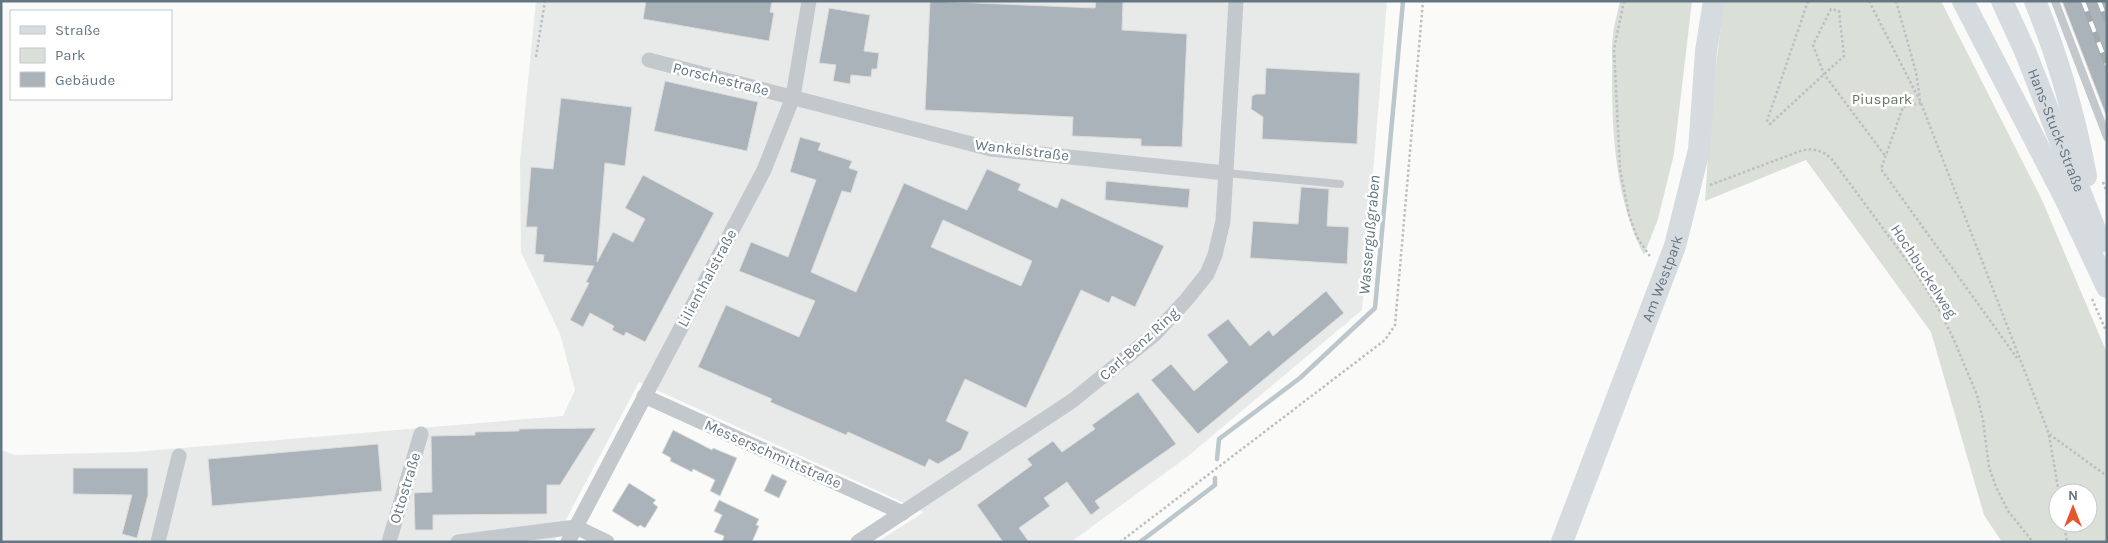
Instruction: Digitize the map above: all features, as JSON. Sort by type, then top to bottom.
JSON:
[{"type":"main road","name":"Am Westpark","points":[[1562,542],[1675,246],[1698,150],[1706,52],[1714,1]]},
{"type":"main road","points":[[1963,1],[2066,200],[2107,287]]},
{"type":"main road","name":"Hans-Stuck-Straße","points":[[2002,1],[2025,52],[2107,259]]},
{"type":"main road","points":[[2036,1],[2078,133],[2096,229]]},
{"type":"street","name":"Lilienthalstraße","points":[[568,542],[764,170],[792,97],[810,1]]},
{"type":"street","name":"Carl-Benz Ring","points":[[868,539],[903,513],[1072,401],[1160,328],[1192,294],[1212,265],[1221,238],[1223,221],[1236,1]]},
{"type":"street","name":"Porschestraße","points":[[649,60],[792,97]]},
{"type":"street","name":"Wankelstraße","points":[[792,97],[991,150],[1226,173]]},
{"type":"street","name":"Messerschmittstraße","points":[[644,396],[903,513]]},
{"type":"street","name":"Ottostraße","points":[[389,542],[421,434]]},
{"type":"street","points":[[158,542],[179,456]]},
{"type":"street","points":[[458,542],[576,527],[607,542]]},
{"type":"lane","points":[[2055,1],[2107,137]]},
{"type":"lane","points":[[1226,173],[1340,184]]},
{"type":"path","points":[[536,57],[545,1]]},
{"type":"path","points":[[1120,542],[1385,340],[1395,325],[1423,1]]},
{"type":"path","points":[[1624,1],[1614,49],[1620,169],[1629,216],[1637,237],[1652,259],[1654,250]]},
{"type":"path","points":[[1808,1],[1767,122],[1770,124],[1824,74],[1844,56],[1839,11],[1831,9],[1813,45],[1824,74],[1886,158]]},
{"type":"path","points":[[1868,1],[1921,103],[2049,434],[2057,483]]},
{"type":"path","points":[[1896,1],[1916,72],[1921,103]]},
{"type":"path","points":[[1921,103],[1903,108],[1881,170],[2020,361]]},
{"type":"path","name":"Hochbuckelweg","points":[[1690,188],[1717,184],[1803,150],[1824,152],[1831,158],[1916,274],[1938,308],[1954,340],[1977,395],[1983,420],[1989,467],[1996,488],[2008,512],[2033,542]]},
{"type":"path","points":[[2049,434],[2107,476]]},
{"type":"shaded area","points":[[536,1],[1387,1],[1362,310],[1187,457],[1071,542],[877,542],[924,512],[639,382],[554,542],[1,542],[1,450],[15,455],[134,452],[563,416],[575,390],[560,334],[521,252],[520,161]]},
{"type":"green space","points":[[1620,1],[1692,1],[1674,154],[1658,219],[1644,255],[1627,213],[1615,145],[1612,100],[1612,45]]},
{"type":"green space","name":"Piuspark","points":[[1724,1],[1941,1],[2042,200],[2107,353],[2107,542],[2002,542],[1984,515],[1931,332],[1806,160],[1705,201],[1712,97]]},
{"type":"building","points":[[646,1],[772,1],[770,12],[774,13],[769,41],[643,19]]},
{"type":"building","points":[[930,1],[1095,8],[1096,1],[1123,1],[1122,30],[1187,34],[1182,147],[1141,146],[1141,139],[1072,136],[1073,117],[925,110]]},
{"type":"building","points":[[2062,1],[2107,1],[2107,115],[2106,115]]},
{"type":"building","points":[[829,8],[870,15],[864,51],[879,53],[877,69],[872,69],[871,77],[851,75],[850,84],[833,81],[836,65],[819,63]]},
{"type":"building","points":[[1266,68],[1360,73],[1357,144],[1262,139],[1263,117],[1251,109],[1252,96],[1265,94]]},
{"type":"building","points":[[665,81],[758,102],[747,151],[654,131]]},
{"type":"building","points":[[561,98],[632,107],[625,166],[605,163],[597,262],[613,232],[633,242],[645,219],[625,208],[643,175],[714,213],[645,342],[626,332],[624,336],[612,330],[614,326],[590,313],[583,327],[570,320],[589,283],[586,282],[594,266],[543,262],[544,255],[535,254],[537,227],[526,227],[531,167],[553,169]]},
{"type":"building","points":[[800,137],[821,143],[818,150],[852,161],[849,168],[858,171],[851,193],[842,191],[811,272],[856,292],[904,183],[967,210],[987,169],[1021,184],[1018,190],[1057,208],[1061,198],[1164,246],[1135,307],[1112,296],[1109,303],[1081,290],[1026,408],[965,379],[946,421],[969,432],[961,450],[938,464],[929,459],[925,467],[848,432],[846,435],[770,402],[772,399],[698,367],[726,305],[799,337],[815,301],[739,271],[751,242],[788,257],[816,180],[790,172]],"holes":[[[943,220],[1032,261],[1021,286],[931,247]]]},
{"type":"building","points":[[1106,181],[1190,189],[1188,208],[1105,200]]},
{"type":"building","points":[[1301,187],[1329,189],[1327,226],[1349,227],[1347,264],[1250,258],[1253,221],[1298,224]]},
{"type":"building","points":[[1326,291],[1344,313],[1198,434],[1151,380],[1171,364],[1194,391],[1228,362],[1207,335],[1228,319],[1250,346],[1269,330],[1273,336]]},
{"type":"building","points":[[1138,392],[1176,444],[1095,501],[1100,508],[1091,515],[1067,482],[1044,498],[1050,506],[1019,528],[1029,542],[1003,542],[977,505],[1032,465],[1027,459],[1053,441],[1062,452],[1095,429],[1092,425]]},
{"type":"building","points":[[596,428],[560,485],[547,485],[547,514],[433,515],[433,530],[415,530],[414,493],[432,492],[431,436],[475,435],[475,432],[519,431],[519,429]]},
{"type":"building","points":[[673,430],[712,450],[713,448],[737,458],[720,496],[710,491],[715,480],[693,469],[692,472],[670,461],[671,458],[662,453]]},
{"type":"building","points":[[378,444],[382,491],[212,506],[208,459]]},
{"type":"building","points":[[73,468],[148,468],[148,495],[137,538],[122,534],[132,495],[73,494]]},
{"type":"building","points":[[772,474],[787,481],[779,498],[764,491]]},
{"type":"building","points":[[629,483],[656,500],[653,503],[658,507],[645,528],[640,525],[638,527],[612,511]]},
{"type":"building","points":[[719,500],[759,519],[756,525],[759,526],[752,542],[722,542],[724,536],[714,532],[722,515],[714,511]]},
{"type":"waterway","name":"Wassergußgraben","points":[[1217,459],[1219,439],[1300,378],[1375,308],[1403,1]]},
{"type":"waterway","name":"Wassergußgraben","points":[[1140,542],[1215,485],[1215,478]]},
{"type":"railway","points":[[2083,1],[2107,65]]},
{"type":"railway","points":[[2099,1],[2107,22]]}]
